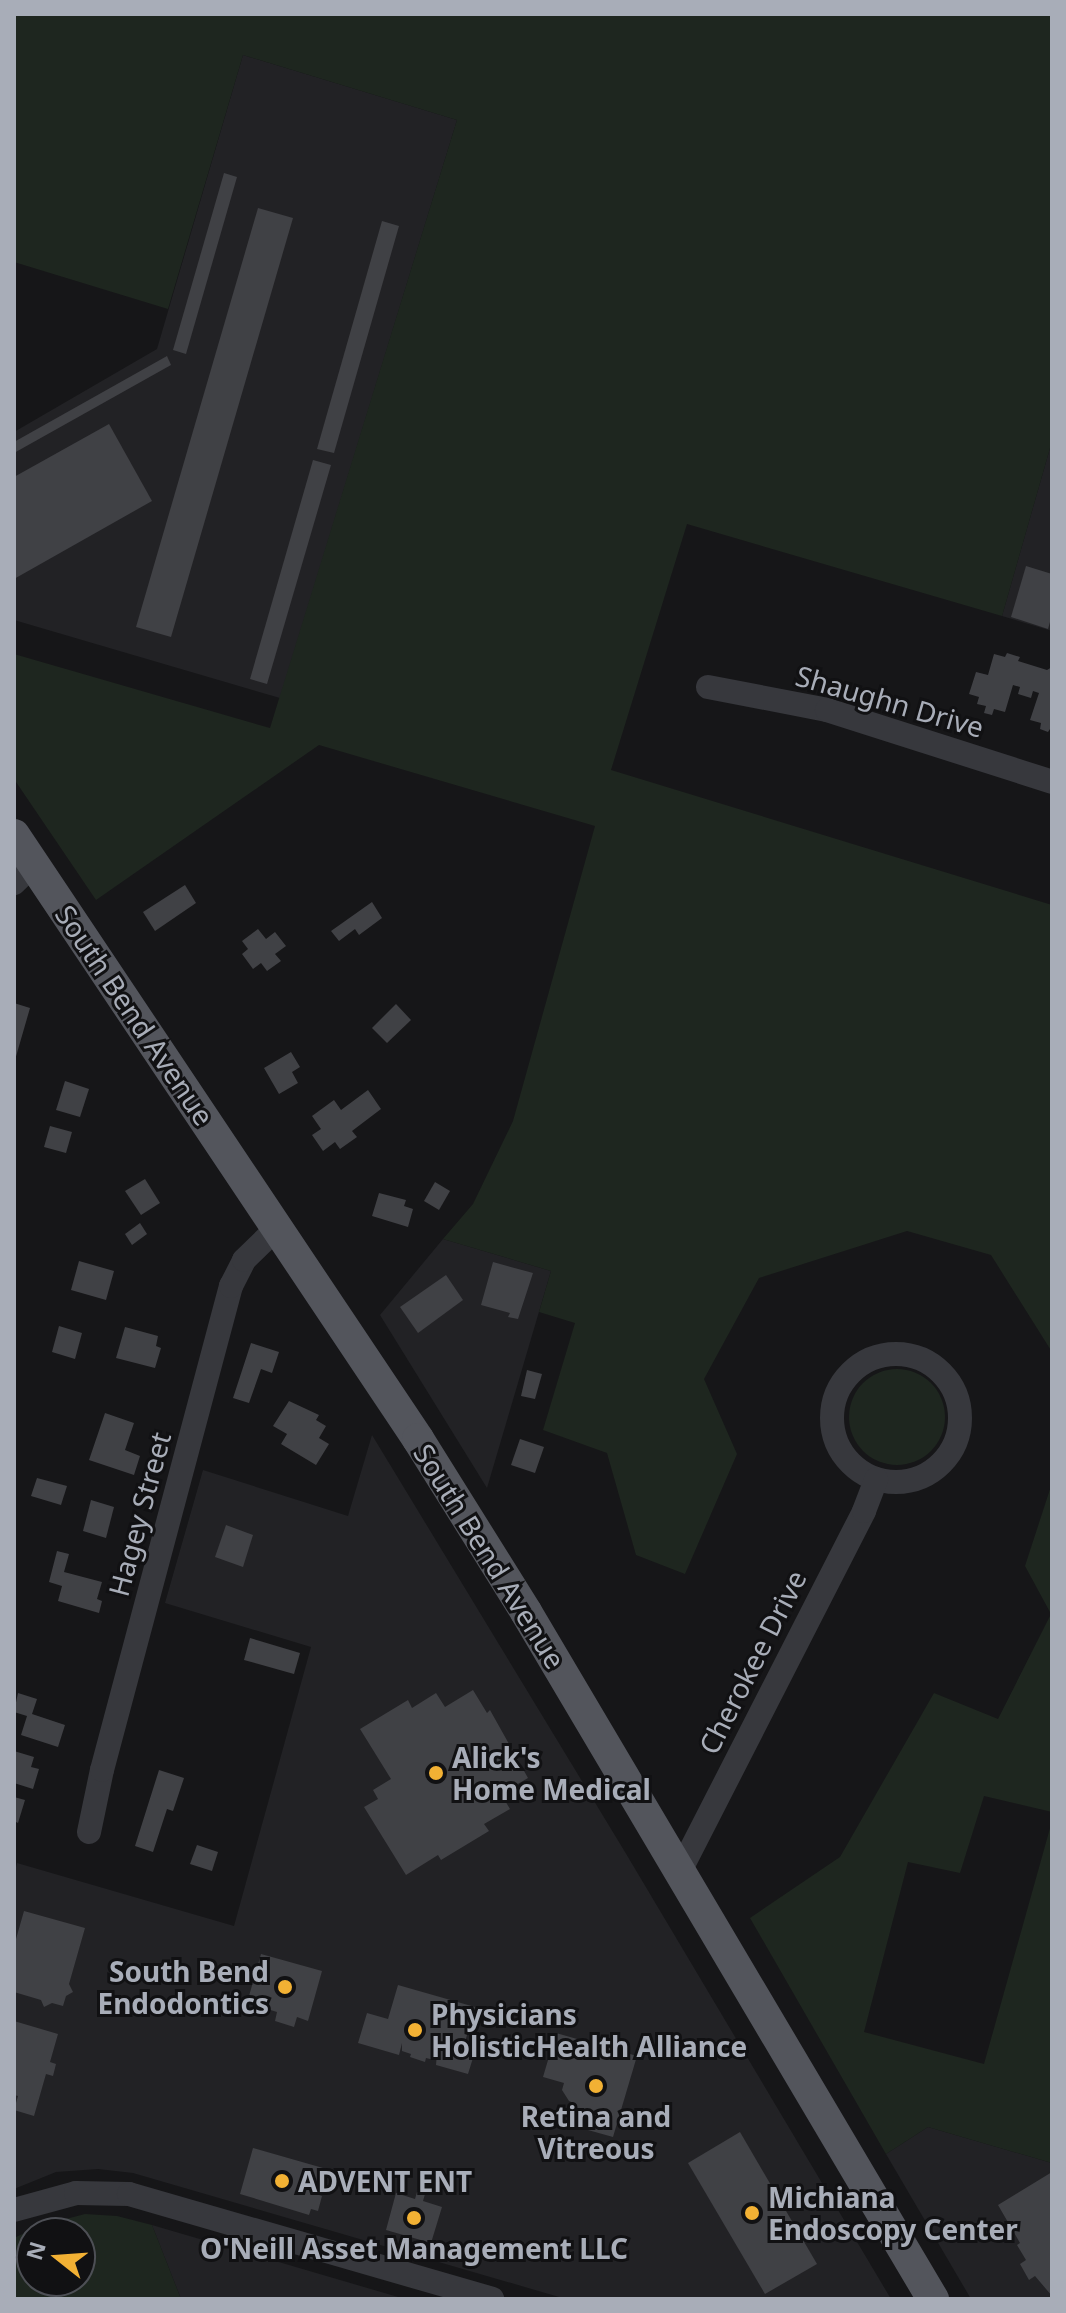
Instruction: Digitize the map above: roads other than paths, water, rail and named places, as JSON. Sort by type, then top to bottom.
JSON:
[{"type":"main road","name":"South Bend Avenue","points":[[14,835],[24,873],[277,1228],[418,1439],[518,1599],[933,2299]]},
{"type":"street","name":"Shaughn Drive","points":[[708,687],[827,710],[1052,782]]},
{"type":"street","name":"Hagey Street","points":[[89,1832],[102,1770],[231,1286],[244,1260],[277,1228]]},
{"type":"street","points":[[897,1353],[917,1357],[935,1366],[948,1381],[957,1399],[960,1419],[957,1439],[948,1456],[933,1470],[915,1480],[895,1483],[876,1479],[852,1465],[836,1443],[832,1407],[848,1374],[879,1355],[897,1353]]},
{"type":"street","name":"Cherokee Drive","points":[[680,1871],[864,1511],[876,1479]]},
{"type":"street","points":[[14,2210],[76,2193],[129,2194],[492,2299]]},
{"type":"place","name":"Alick's Home Medical","points":[[436,1773]]},
{"type":"place","name":"South Bend Endodontics","points":[[285,1987]]},
{"type":"place","name":"Physicians HolisticHealth Alliance","points":[[415,2030]]},
{"type":"place","name":"Retina and Vitreous","points":[[596,2086]]},
{"type":"place","name":"ADVENT ENT","points":[[282,2181]]},
{"type":"place","name":"Michiana Endoscopy Center","points":[[752,2213]]},
{"type":"place","name":"O'Neill Asset Management LLC","points":[[414,2218]]}]
